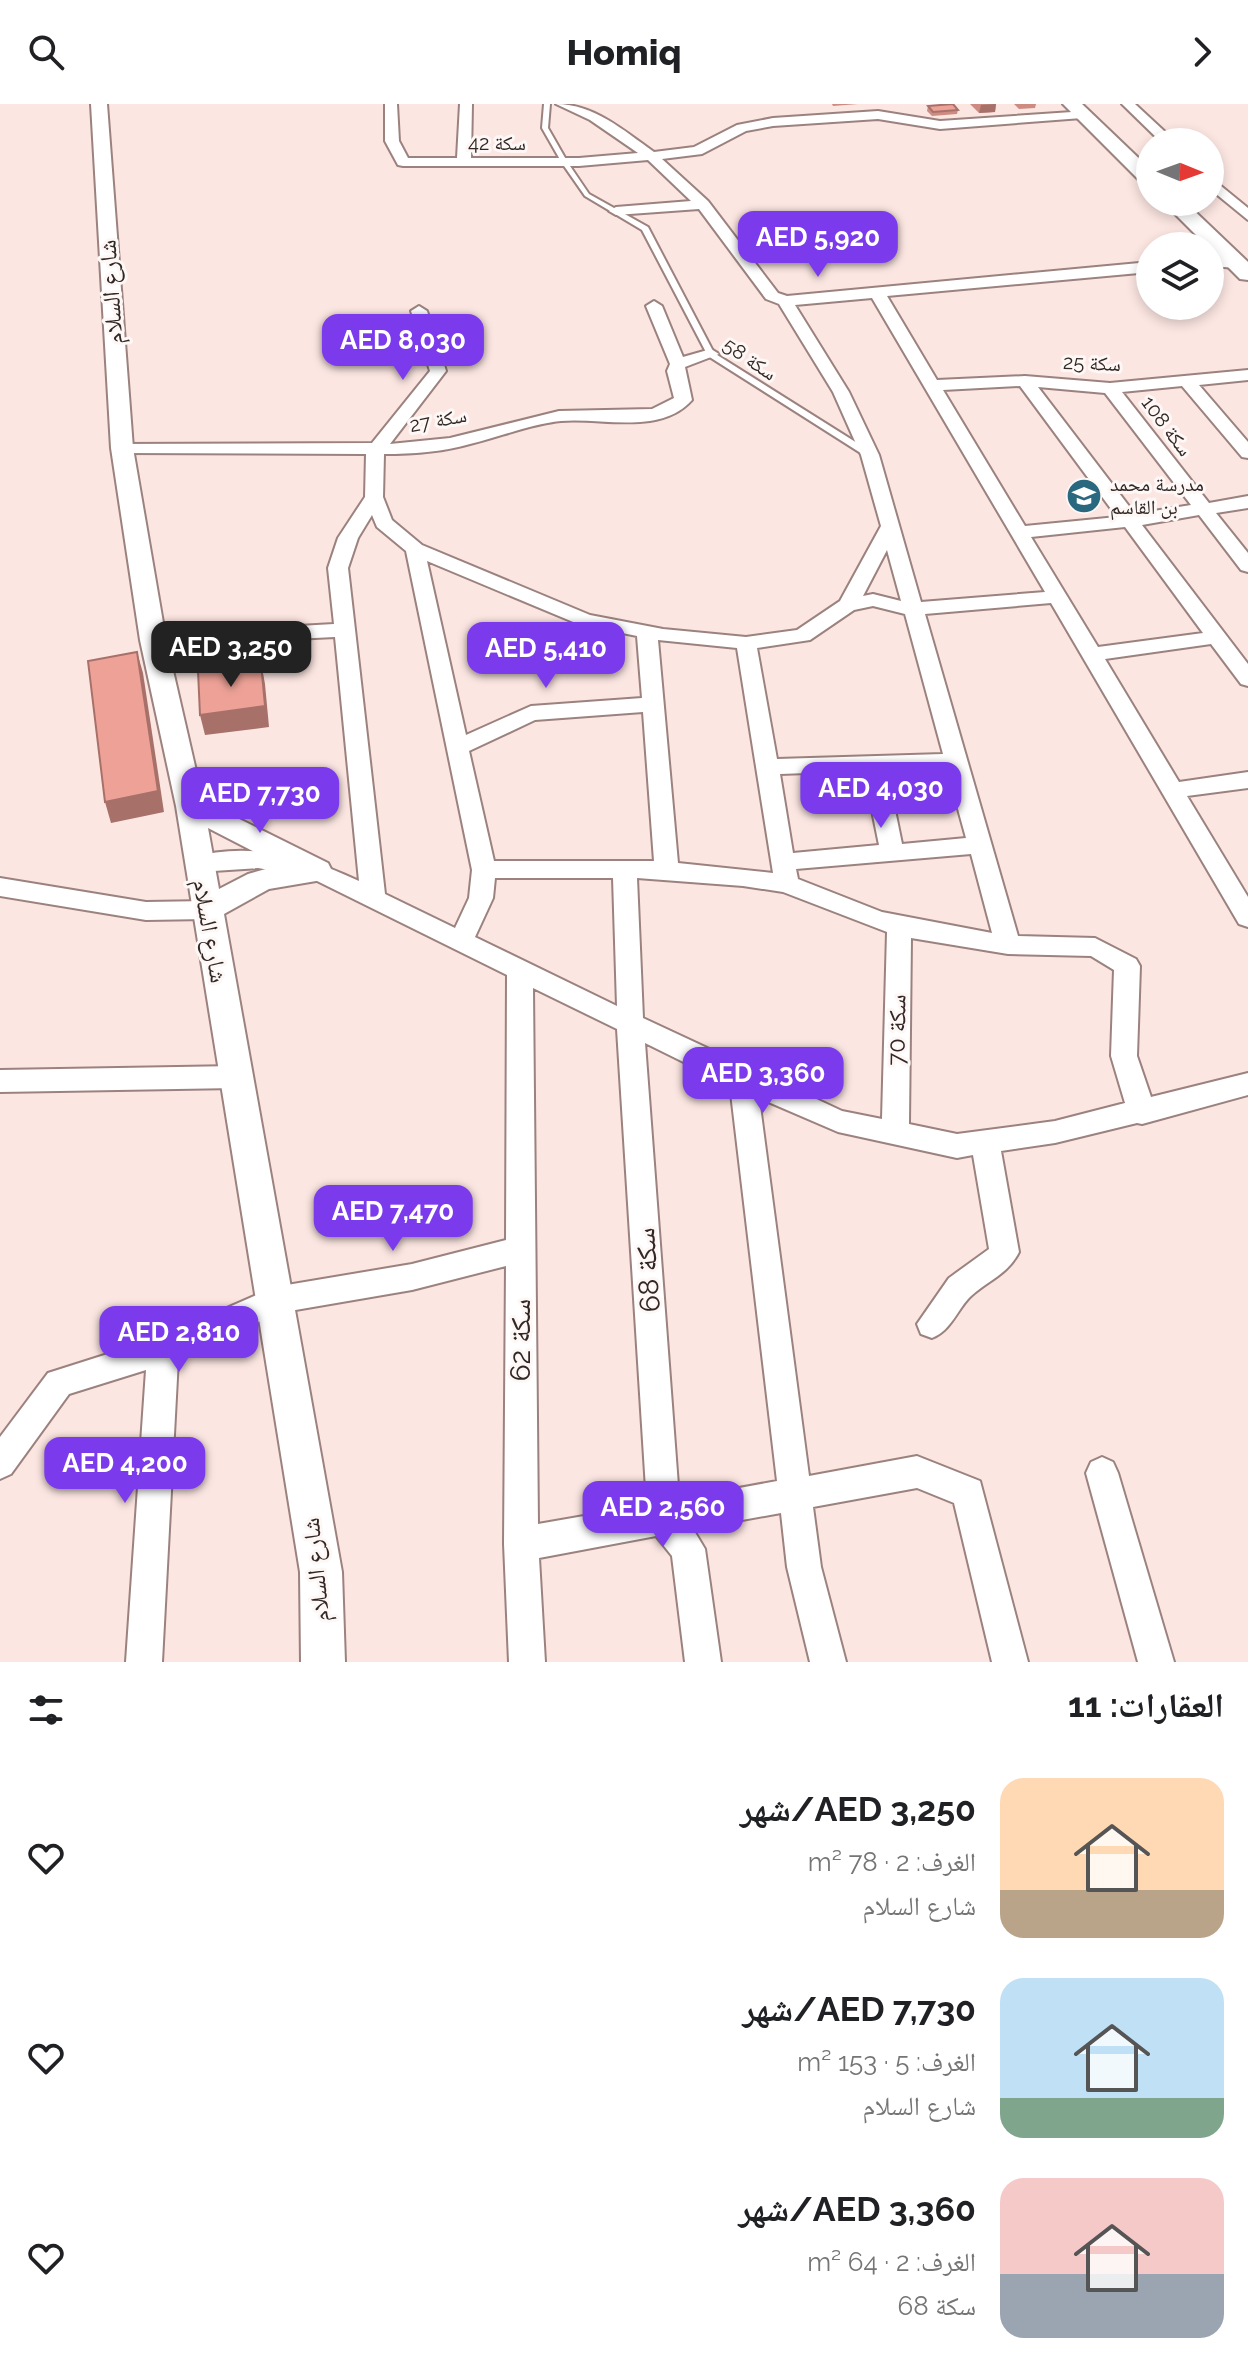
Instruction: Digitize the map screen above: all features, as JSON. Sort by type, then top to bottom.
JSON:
[{"type":"main road","points":[[1099,104],[1136,140]]},
{"type":"main road","points":[[1077,109],[1136,166]]},
{"type":"main road","points":[[1187,216],[1232,260]]},
{"type":"main road","points":[[1208,216],[1232,260]]},
{"type":"street","name":"شارع السلام","points":[[99,104],[122,448],[153,640],[190,806],[321,1572],[323,1662]]},
{"type":"street","name":"سكة 42","points":[[391,104],[392,141],[403,162],[464,163],[565,163],[697,151],[742,128],[773,122],[878,115],[940,125],[1077,109]]},
{"type":"street","points":[[464,163],[466,104]]},
{"type":"street","points":[[1128,104],[1154,128]]},
{"type":"street","points":[[572,105],[651,156],[703,204],[772,296],[785,301],[1136,268]]},
{"type":"street","points":[[1224,194],[1248,216]]},
{"type":"street","points":[[616,211],[703,204]]},
{"type":"street","points":[[878,294],[1248,918]]},
{"type":"street","points":[[785,301],[841,392],[870,455],[1008,945]]},
{"type":"street","points":[[654,306],[678,364],[711,354]]},
{"type":"street","points":[[419,311],[438,371],[375,451],[374,497],[384,523],[415,549],[585,620],[647,632],[746,643],[803,636],[848,605],[873,600],[911,609],[1057,597]]},
{"type":"street","name":"سكة 27","points":[[122,448],[332,448],[375,451],[438,446],[498,428],[560,415],[665,413],[683,400],[675,371],[678,364]]},
{"type":"street","name":"سكة 25","points":[[933,385],[1025,381],[1110,388],[1248,375]]},
{"type":"street","points":[[1025,381],[1248,679]]},
{"type":"street","points":[[1187,381],[1248,453]]},
{"type":"street","name":"سكة 108","points":[[1110,388],[1248,566]]},
{"type":"street","points":[[373,896],[338,568],[348,538],[374,497]]},
{"type":"street","points":[[1021,532],[1129,521],[1248,502]]},
{"type":"street","points":[[848,605],[890,526]]},
{"type":"street","points":[[415,549],[484,870],[481,898],[461,941]]},
{"type":"street","points":[[153,640],[344,630]]},
{"type":"street","points":[[647,632],[667,871]]},
{"type":"street","points":[[1090,655],[1216,637]]},
{"type":"street","points":[[746,643],[765,767],[786,873]]},
{"type":"street","points":[[457,748],[531,713],[653,704]]},
{"type":"street","points":[[765,767],[954,761]]},
{"type":"street","points":[[874,764],[892,853]]},
{"type":"street","points":[[1171,791],[1248,780]]},
{"type":"street","points":[[190,806],[743,1079],[838,1121],[957,1146],[1055,1132],[1142,1113],[1248,1084]]},
{"type":"street","points":[[484,870],[625,869],[743,877],[786,873],[892,853],[981,845]]},
{"type":"street","points":[[198,864],[246,857],[278,860],[317,871]]},
{"type":"street","points":[[198,864],[221,873],[317,871]]},
{"type":"street","name":"سكة 68","points":[[625,869],[630,1022],[664,1519]]},
{"type":"street","points":[[786,873],[876,920],[1008,945],[1095,947],[1127,966],[1124,1056],[1142,1113]]},
{"type":"street","points":[[0,887],[146,911],[207,910],[253,881],[282,874]]},
{"type":"street","name":"سكة 70","points":[[895,1133],[899,926]]},
{"type":"street","name":"سكة 62","points":[[520,970],[521,1544],[527,1662]]},
{"type":"street","points":[[0,1081],[236,1077]]},
{"type":"street","points":[[743,1079],[804,1567],[828,1662]]},
{"type":"street","points":[[932,1324],[960,1287],[995,1263],[1004,1252],[985,1142]]},
{"type":"street","points":[[0,1463],[59,1383],[163,1351],[275,1300],[412,1277],[519,1250]]},
{"type":"street","points":[[144,1662],[163,1351]]},
{"type":"street","points":[[521,1544],[917,1472],[968,1492],[1010,1662]]},
{"type":"street","points":[[1102,1473],[1156,1662]]},
{"type":"street","points":[[664,1519],[688,1549],[703,1662]]},
{"type":"lane","name":"سكة 58","points":[[547,104],[545,128],[565,163],[587,195],[645,229],[711,354],[870,455]]},
{"type":"building","points":[[953,104],[958,110],[933,112],[928,106]]},
{"type":"building","points":[[137,652],[158,791],[105,802],[88,661]]},
{"type":"building","points":[[261,663],[265,706],[200,715],[198,671]]},
{"type":"place","name":"مدرسة محمد بن القاسم","points":[[1084,496]]}]
